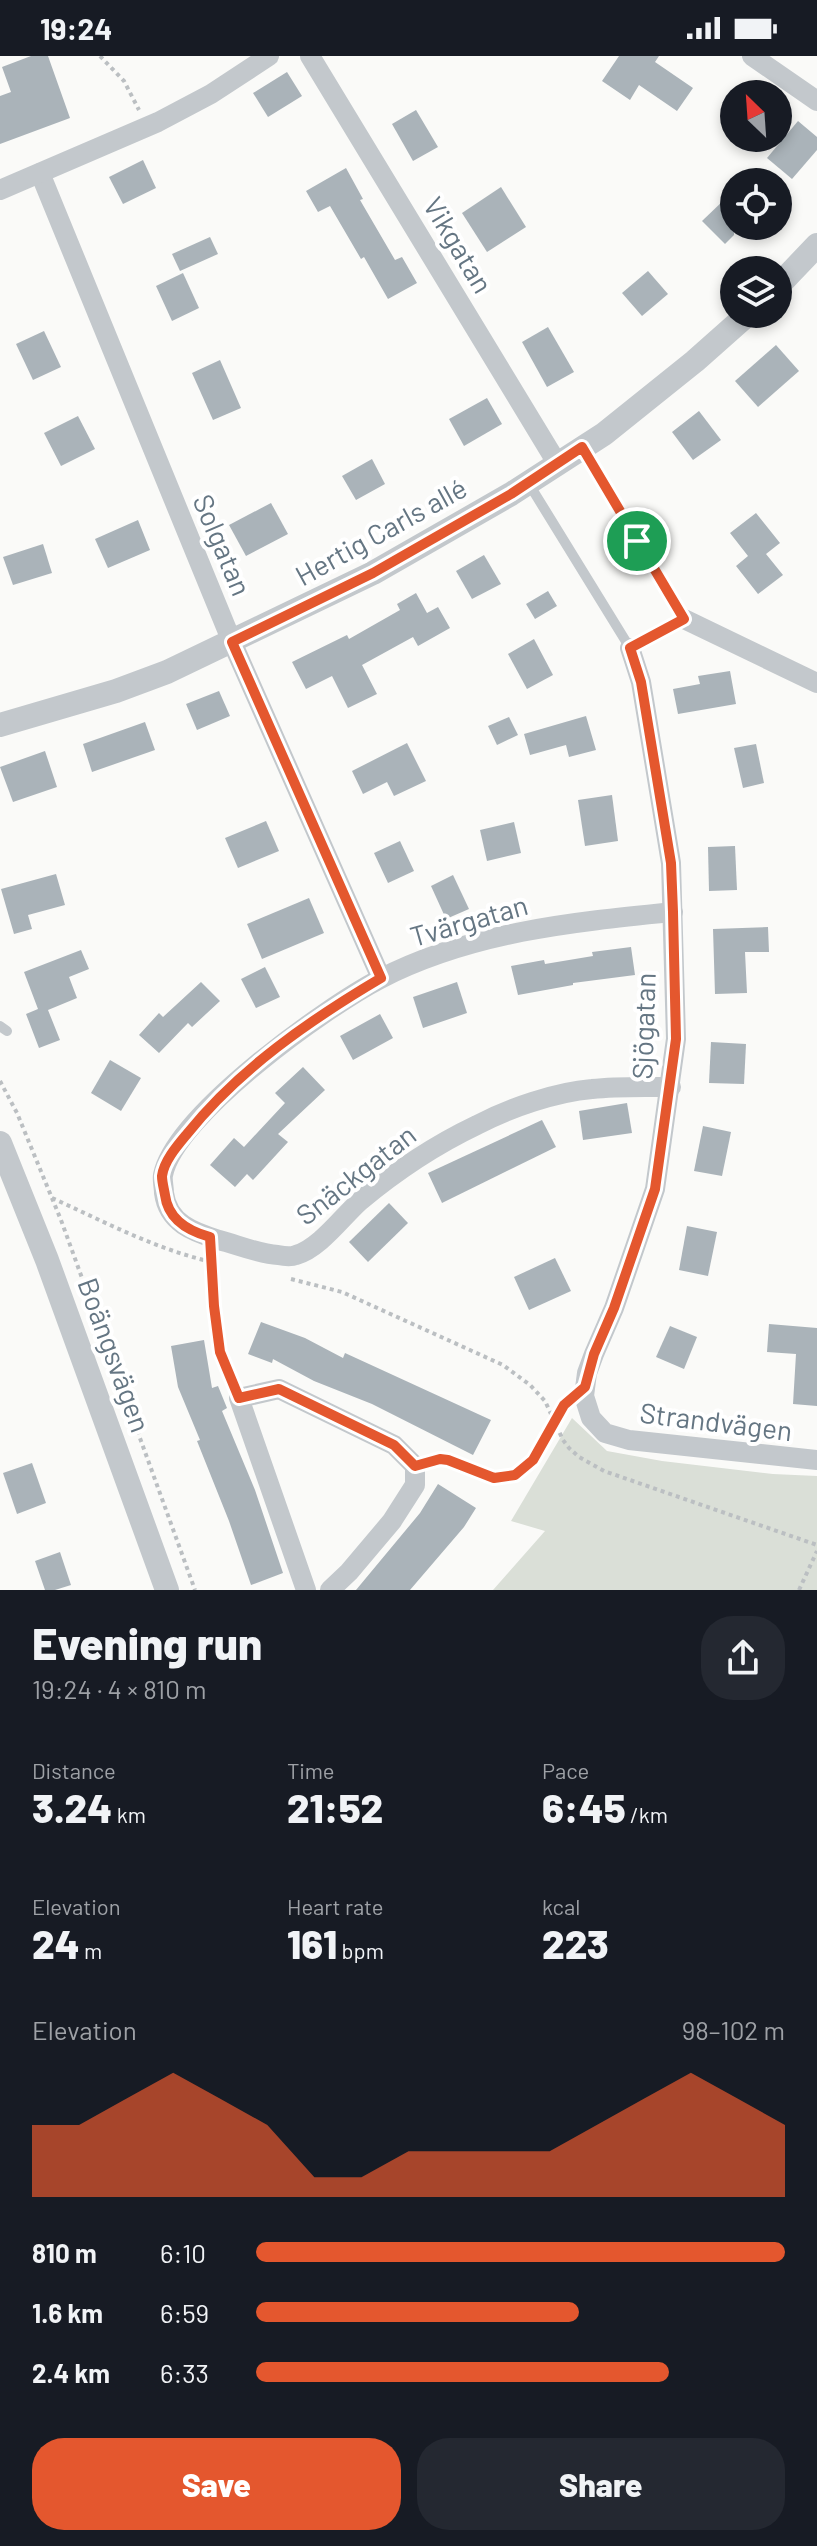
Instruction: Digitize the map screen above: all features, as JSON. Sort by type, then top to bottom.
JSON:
[{"type":"street","points":[[0,190],[148,127],[211,94],[269,56]]},
{"type":"street","name":"Vikgatan","points":[[310,56],[557,463]]},
{"type":"street","points":[[752,56],[817,101]]},
{"type":"street","name":"Solgatan","points":[[40,173],[232,642],[381,978]]},
{"type":"street","points":[[792,271],[817,245]]},
{"type":"street","name":"Hertig Carls allé","points":[[0,725],[116,691],[167,672],[373,573],[528,483],[604,434],[731,328]]},
{"type":"street","points":[[684,619],[817,683]]},
{"type":"street","name":"Sjögatan","points":[[585,1392],[594,1354],[614,1308],[655,1189],[676,1039],[668,848],[641,682],[630,648]]},
{"type":"street","name":"Tvärgatan","points":[[212,1238],[179,1223],[166,1203],[162,1176],[174,1150],[201,1116],[245,1074],[337,1004],[381,978],[451,950],[501,936],[570,922],[673,912]]},
{"type":"street","name":"Snäckgatan","points":[[212,1238],[275,1255],[296,1255],[316,1243],[359,1202],[403,1168],[480,1123],[513,1109],[589,1089],[671,1087]]},
{"type":"street","name":"Boängsvägen","points":[[0,1143],[47,1260],[167,1590]]},
{"type":"street","points":[[306,1590],[239,1398],[279,1389],[394,1445],[415,1466],[415,1485],[392,1521],[330,1590]]},
{"type":"street","name":"Strandvägen","points":[[585,1392],[591,1418],[605,1433],[629,1440],[817,1460]]},
{"type":"lane","points":[[528,483],[630,648],[684,619],[582,447]]},
{"type":"path","points":[[100,56],[124,81],[148,127]]},
{"type":"path","points":[[52,1198],[151,1244],[225,1265]]},
{"type":"path","points":[[212,1238],[214,1306],[220,1352],[239,1398]]},
{"type":"path","points":[[281,1277],[342,1292],[503,1365],[545,1401],[569,1448],[604,1471],[817,1545]]},
{"type":"path","points":[[415,1466],[440,1459],[494,1478],[515,1475],[533,1460],[564,1405],[585,1392]]},
{"type":"path","points":[[799,1590],[817,1551]]},
{"type":"shaded area","points":[[572,1418],[607,1451],[662,1461],[817,1476],[817,1590],[493,1590],[545,1531],[511,1521]]},
{"type":"building","points":[[31,56],[48,56],[70,118],[0,144],[0,96],[11,92],[2,67]]},
{"type":"building","points":[[619,56],[659,56],[655,62],[693,88],[677,111],[639,85],[630,100],[602,81]]},
{"type":"building","points":[[287,72],[302,96],[268,117],[253,93]]},
{"type":"building","points":[[416,110],[438,147],[413,161],[392,124]]},
{"type":"building","points":[[798,121],[817,137],[817,150],[792,179],[792,168],[779,168],[767,158],[772,152],[792,152],[792,128]]},
{"type":"building","points":[[143,160],[156,188],[123,204],[109,177]]},
{"type":"building","points":[[346,168],[363,199],[360,200],[395,260],[402,257],[417,283],[388,299],[330,206],[318,212],[306,191]]},
{"type":"building","points":[[501,187],[526,227],[487,252],[462,213]]},
{"type":"building","points":[[720,204],[720,239],[702,221]]},
{"type":"building","points":[[210,237],[218,254],[180,271],[172,254]]},
{"type":"building","points":[[648,271],[668,294],[642,316],[622,293]]},
{"type":"building","points":[[183,273],[199,308],[172,321],[156,286]]},
{"type":"building","points":[[548,327],[574,372],[547,387],[522,342]]},
{"type":"building","points":[[44,331],[61,367],[33,380],[16,344]]},
{"type":"building","points":[[776,345],[799,371],[758,407],[735,381]]},
{"type":"building","points":[[220,360],[241,408],[213,420],[192,373]]},
{"type":"building","points":[[487,398],[502,424],[464,446],[449,419]]},
{"type":"building","points":[[699,411],[721,440],[693,460],[672,432]]},
{"type":"building","points":[[78,416],[95,449],[61,466],[44,433]]},
{"type":"building","points":[[372,459],[385,484],[356,500],[342,476]]},
{"type":"building","points":[[271,503],[288,534],[246,556],[229,525]]},
{"type":"building","points":[[756,513],[780,543],[766,554],[783,575],[758,594],[736,566],[748,556],[730,533]]},
{"type":"building","points":[[138,520],[150,550],[108,568],[95,539]]},
{"type":"building","points":[[43,544],[52,573],[13,585],[3,557]]},
{"type":"building","points":[[484,555],[501,584],[472,599],[456,571]]},
{"type":"building","points":[[548,591],[557,606],[535,619],[526,604]]},
{"type":"building","points":[[416,593],[427,613],[438,607],[450,628],[418,646],[413,637],[362,665],[377,694],[348,708],[332,676],[306,689],[292,662],[347,635],[349,639],[400,610],[397,604]]},
{"type":"building","points":[[534,639],[553,675],[527,689],[508,654]]},
{"type":"building","points":[[730,671],[736,704],[678,714],[673,689],[700,684],[698,676]]},
{"type":"building","points":[[219,691],[230,716],[197,730],[186,704]]},
{"type":"building","points":[[586,716],[596,750],[569,757],[566,745],[530,755],[524,734]]},
{"type":"building","points":[[509,717],[518,735],[497,745],[488,726]]},
{"type":"building","points":[[145,722],[155,750],[92,772],[83,744]]},
{"type":"building","points":[[407,743],[426,781],[394,796],[387,782],[363,794],[352,771]]},
{"type":"building","points":[[756,744],[764,783],[743,788],[734,748]]},
{"type":"building","points":[[45,751],[57,787],[13,802],[0,767]]},
{"type":"building","points":[[612,795],[618,841],[585,846],[578,800]]},
{"type":"building","points":[[266,821],[279,851],[238,868],[225,838]]},
{"type":"building","points":[[514,822],[521,853],[487,861],[480,830]]},
{"type":"building","points":[[400,841],[414,871],[388,883],[374,853]]},
{"type":"building","points":[[735,846],[737,890],[709,891],[708,847]]},
{"type":"building","points":[[56,874],[65,905],[28,915],[32,929],[14,934],[1,889]]},
{"type":"building","points":[[453,875],[469,909],[446,919],[431,886]]},
{"type":"building","points":[[309,898],[324,933],[262,959],[247,924]]},
{"type":"building","points":[[768,927],[769,952],[745,952],[747,993],[715,994],[713,929]]},
{"type":"building","points":[[631,947],[635,975],[573,983],[518,995],[511,966],[544,960],[545,964],[593,956],[592,952]]},
{"type":"building","points":[[81,950],[89,969],[69,977],[77,998],[48,1010],[60,1040],[39,1048],[26,1014],[38,1009],[24,972]]},
{"type":"building","points":[[265,967],[280,997],[256,1008],[241,979]]},
{"type":"building","points":[[201,982],[220,1001],[192,1027],[188,1023],[159,1053],[139,1035],[159,1013],[163,1017]]},
{"type":"building","points":[[457,982],[467,1013],[423,1028],[413,997]]},
{"type":"building","points":[[380,1014],[393,1038],[353,1060],[340,1036]]},
{"type":"building","points":[[711,1042],[746,1044],[744,1084],[709,1083]]},
{"type":"building","points":[[110,1060],[141,1078],[121,1111],[91,1093]]},
{"type":"building","points":[[303,1067],[325,1090],[278,1134],[288,1142],[253,1180],[247,1174],[235,1187],[210,1165],[234,1138],[244,1147],[285,1103],[275,1093]]},
{"type":"building","points":[[627,1103],[632,1133],[583,1140],[579,1111]]},
{"type":"building","points":[[542,1120],[556,1147],[442,1203],[428,1173]]},
{"type":"building","points":[[703,1126],[731,1132],[722,1176],[694,1171]]},
{"type":"building","points":[[389,1203],[408,1223],[368,1262],[349,1242]]},
{"type":"building","points":[[687,1226],[717,1232],[708,1276],[679,1270]]},
{"type":"building","points":[[555,1258],[571,1291],[529,1310],[514,1277]]},
{"type":"building","points":[[261,1322],[305,1338],[343,1358],[345,1353],[491,1420],[473,1455],[273,1359],[272,1363],[248,1354]]},
{"type":"building","points":[[769,1324],[817,1328],[817,1406],[793,1404],[796,1354],[767,1352]]},
{"type":"building","points":[[670,1326],[697,1337],[684,1369],[656,1357]]},
{"type":"building","points":[[204,1340],[212,1388],[218,1386],[227,1408],[222,1411],[255,1490],[283,1573],[251,1585],[178,1387],[171,1346]]},
{"type":"building","points":[[32,1463],[46,1503],[17,1514],[3,1473]]},
{"type":"building","points":[[438,1484],[476,1508],[464,1527],[410,1590],[356,1590],[420,1513]]},
{"type":"building","points":[[60,1552],[71,1585],[45,1590],[35,1561]]},
{"type":"route","points":[[582,447],[637,541],[684,619],[630,648],[641,682],[671,863],[676,1039],[655,1189],[614,1308],[587,1373],[585,1387],[564,1405],[533,1460],[515,1475],[505,1478],[482,1475],[448,1460],[440,1459],[415,1466],[394,1445],[279,1389],[239,1398],[220,1352],[210,1237],[179,1223],[166,1203],[162,1176],[174,1150],[201,1116],[287,1040],[337,1004],[381,978],[232,642],[373,573],[443,534],[582,447]]}]
